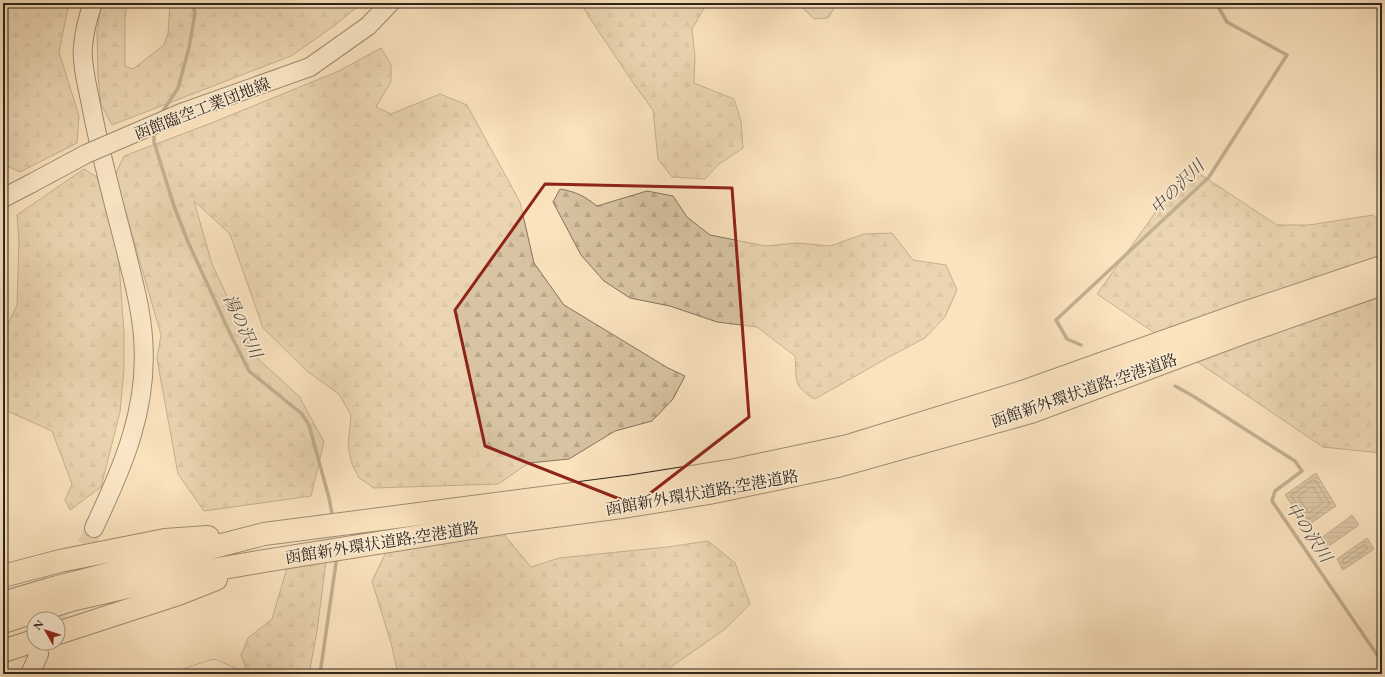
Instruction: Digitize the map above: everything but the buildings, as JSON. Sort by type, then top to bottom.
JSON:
[{"type":"highway","name":"函館新外環状道路;空港道路","points":[[219,573],[264,561],[627,487],[727,471],[848,446],[1022,392],[1241,314],[1382,267]]},
{"type":"highway","name":"函館新外環状道路;空港道路","points":[[214,542],[264,534],[507,512],[629,506],[710,493],[838,466],[1031,412],[1248,331],[1382,284]]},
{"type":"highway","points":[[3,576],[60,561],[165,540],[214,542]]},
{"type":"highway","points":[[3,603],[214,542]]},
{"type":"highway","points":[[3,622],[71,600],[171,577],[219,573]]},
{"type":"highway","points":[[66,630],[178,594],[219,573]]},
{"type":"highway","points":[[3,652],[26,649]]},
{"type":"street","points":[[92,3],[82,48],[85,74],[95,126],[139,302],[144,357],[140,404],[132,437],[119,475],[94,528]]},
{"type":"street","name":"函館臨空工業団地線","points":[[4,197],[86,154],[181,113],[310,67],[368,26],[390,3]]},
{"type":"street","points":[[30,674],[35,651]]},
{"type":"street","points":[[189,674],[214,666],[232,674]]},
{"type":"highlighted area","points":[[545,184],[732,188],[749,417],[635,505],[485,446],[455,310]]},
{"type":"green space","points":[[3,3],[69,3],[59,52],[79,116],[77,143],[20,172],[3,164]]},
{"type":"green space","points":[[102,3],[127,3],[125,18],[125,66],[133,69],[164,45],[168,34],[170,3],[362,3],[334,26],[291,56],[112,125],[101,104],[98,77],[97,30]]},
{"type":"green space","points":[[581,3],[707,3],[692,29],[695,56],[694,83],[734,99],[741,121],[743,148],[719,164],[705,179],[672,177],[658,159],[653,110],[634,84]]},
{"type":"green space","points":[[798,3],[835,3],[836,5],[828,18],[814,19]]},
{"type":"green space","points":[[381,48],[391,64],[391,82],[376,107],[391,114],[440,94],[467,105],[520,202],[534,263],[564,305],[668,368],[685,376],[673,399],[652,421],[615,431],[569,459],[529,463],[498,484],[374,488],[359,478],[352,464],[348,446],[351,415],[339,394],[308,372],[263,328],[230,234],[194,201],[212,264],[255,356],[299,396],[324,442],[311,496],[204,511],[178,474],[157,359],[161,335],[115,175],[124,156],[209,124],[339,71]]},
{"type":"green space","points":[[1191,168],[1277,225],[1309,225],[1373,215],[1382,225],[1381,453],[1323,447],[1097,294],[1165,199]]},
{"type":"green space","points":[[84,169],[97,177],[118,249],[124,333],[124,369],[120,412],[101,487],[70,510],[65,500],[72,484],[52,431],[3,409],[3,334],[17,305],[19,240],[17,215]]},
{"type":"green space","points":[[560,189],[580,195],[597,206],[647,191],[673,196],[687,217],[710,235],[765,246],[797,243],[830,246],[864,234],[892,233],[913,260],[946,265],[957,290],[945,317],[925,338],[815,399],[802,390],[797,382],[795,356],[757,327],[717,322],[670,306],[630,298],[604,281],[581,255],[553,202]]},
{"type":"green space","points":[[502,532],[531,567],[559,558],[667,547],[708,541],[735,563],[750,604],[725,629],[661,674],[398,674],[391,643],[372,581],[388,548]]},
{"type":"green space","points":[[289,561],[326,561],[317,631],[309,674],[248,674],[241,655],[248,638],[272,619]]},
{"type":"water","points":[[1316,473],[1336,506],[1307,526],[1285,495]]},
{"type":"water","points":[[1352,515],[1359,525],[1326,548],[1320,539]]},
{"type":"water","points":[[1367,538],[1374,549],[1343,570],[1337,559]]},
{"type":"waterway","name":"湯の沢川","points":[[161,114],[178,88],[189,48],[195,13],[192,3]]},
{"type":"waterway","name":"中の沢川","points":[[1081,345],[1067,339],[1056,320],[1209,177],[1287,55],[1227,22],[1216,3]]},
{"type":"waterway","name":"湯の沢川","points":[[154,131],[154,142],[174,206],[188,242],[249,371],[302,414],[309,425],[329,498],[333,519]]},
{"type":"waterway","name":"中の沢川","points":[[1175,386],[1295,461],[1302,471],[1275,491],[1272,501],[1382,662]]},
{"type":"waterway","name":"湯の沢川","points":[[320,674],[337,556]]},
{"type":"tunnel","points":[[58,611],[94,528]]}]
